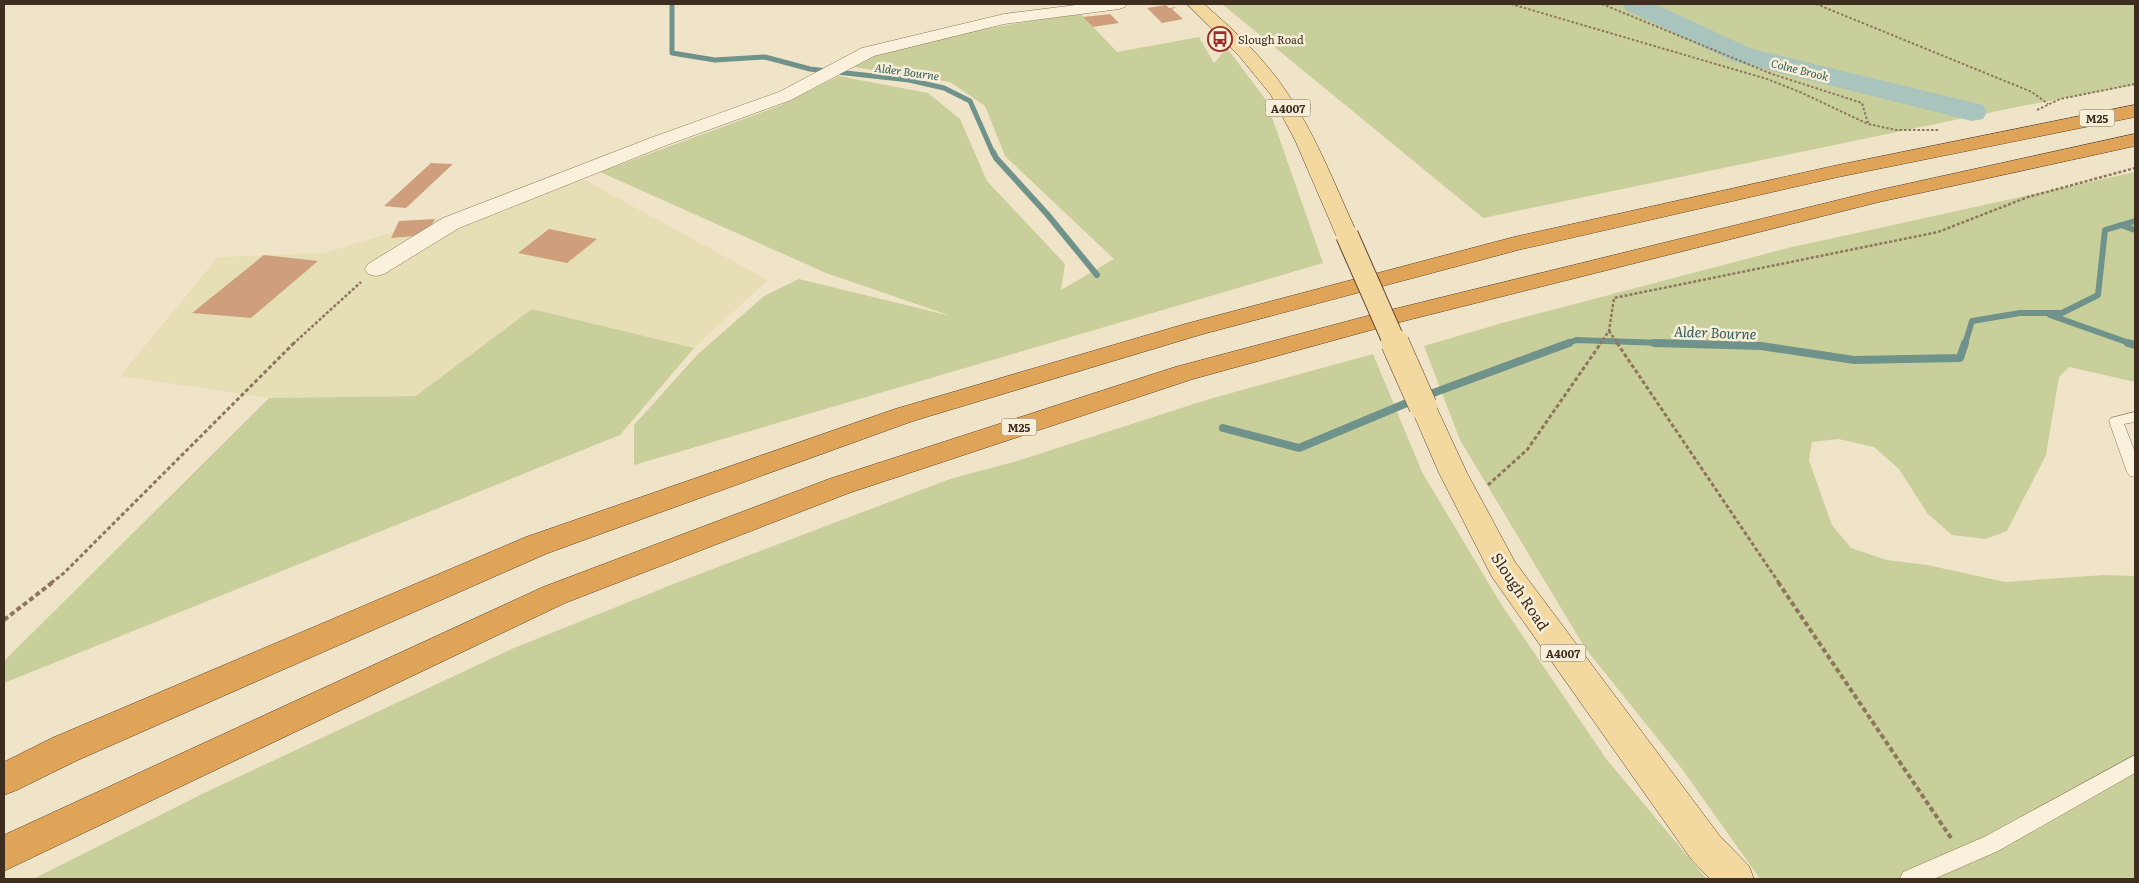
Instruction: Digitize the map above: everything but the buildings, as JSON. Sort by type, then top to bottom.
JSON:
[{"type":"highway","name":"M25","points":[[4,779],[65,749],[537,545],[904,415],[1194,329],[1514,244],[1838,171],[2135,111]]},
{"type":"highway","name":"M25","points":[[4,854],[554,596],[839,486],[1184,373],[1395,316],[1879,196],[2131,141]]},
{"type":"main road","name":"Slough Road","points":[[1194,4],[1227,32],[1257,65],[1289,109],[1453,473],[1503,569],[1699,839],[1735,879]]},
{"type":"street","points":[[376,268],[451,223],[660,141],[785,96],[868,52],[1004,19],[1119,4]]},
{"type":"lane","points":[[2135,417],[2116,420],[2135,472]]},
{"type":"lane","points":[[1911,879],[1991,844],[2135,763]]},
{"type":"path","points":[[1511,4],[1767,79],[1800,92],[1868,124],[1896,130],[1942,129]]},
{"type":"path","points":[[1602,4],[1772,74],[1862,103],[1868,124]]},
{"type":"path","points":[[1816,4],[2032,92],[2048,104]]},
{"type":"path","points":[[2032,113],[2060,99],[2135,84]]},
{"type":"path","points":[[1469,503],[1527,450],[1609,331],[1614,298],[1938,232],[2028,197],[2135,168]]},
{"type":"path","points":[[4,620],[64,573],[289,346],[376,268]]},
{"type":"path","points":[[1609,331],[1963,856]]},
{"type":"shaded area","points":[[583,179],[768,280],[694,348],[532,309],[423,396],[269,398],[120,376],[218,257],[324,253],[459,212]]},
{"type":"green space","points":[[1222,4],[2135,4],[2135,85],[2022,106],[1483,218]]},
{"type":"green space","points":[[1079,12],[1117,52],[1199,37],[1214,63],[1227,48],[1266,100],[1323,263],[634,465],[634,425],[697,355],[764,296],[799,279],[951,316],[826,273],[600,172],[779,106],[839,76],[928,93],[960,119],[987,181],[1065,264],[1061,290],[1114,259],[1005,156],[985,106],[950,82],[854,67],[880,53],[974,31]]},
{"type":"green space","points":[[2135,172],[2135,382],[2069,367],[2059,377],[2046,455],[2007,531],[1986,539],[1952,535],[1927,513],[1899,469],[1874,447],[1838,439],[1812,442],[1809,460],[1832,525],[1851,548],[1887,560],[1927,565],[2005,582],[2104,575],[2135,576],[2135,879],[1760,879],[1682,769],[1585,648],[1460,440],[1424,346],[1502,323],[1788,248]]},
{"type":"green space","points":[[532,309],[694,348],[620,435],[4,683],[4,661],[269,398],[416,396]]},
{"type":"green space","points":[[1373,354],[1422,472],[1501,604],[1607,760],[1707,879],[33,879],[204,793],[514,648],[681,581],[950,479],[1017,461],[1206,400]]},
{"type":"waterway","name":"Alder Bourne","points":[[672,4],[672,53],[715,60],[765,57],[810,69],[909,80],[944,88],[970,101],[993,153]]},
{"type":"waterway","name":"Colne Brook","points":[[1635,4],[1742,55],[1972,112]]},
{"type":"waterway","name":"Alder Bourne","points":[[993,152],[996,158],[1047,214],[1097,275]]},
{"type":"waterway","name":"Alder Bourne","points":[[2121,225],[2135,221]]},
{"type":"waterway","name":"Alder Bourne","points":[[1965,344],[1972,321],[2020,313],[2062,313],[2098,295],[2105,230],[2121,225]]},
{"type":"waterway","points":[[2121,225],[2135,230]]},
{"type":"waterway","points":[[2050,315],[2132,344]]},
{"type":"waterway","name":"Alder Bourne","points":[[1566,344],[1576,340],[1693,344]]},
{"type":"waterway","name":"Alder Bourne","points":[[1425,396],[1569,343]]},
{"type":"waterway","name":"Alder Bourne","points":[[1654,343],[1761,346],[1854,360],[1960,358],[1965,343]]},
{"type":"waterway","points":[[2128,343],[2135,345]]},
{"type":"waterway","name":"Alder Bourne","points":[[1223,428],[1299,448],[1414,400]]},
{"type":"place","name":"Slough Road","points":[[1220,39]]}]
